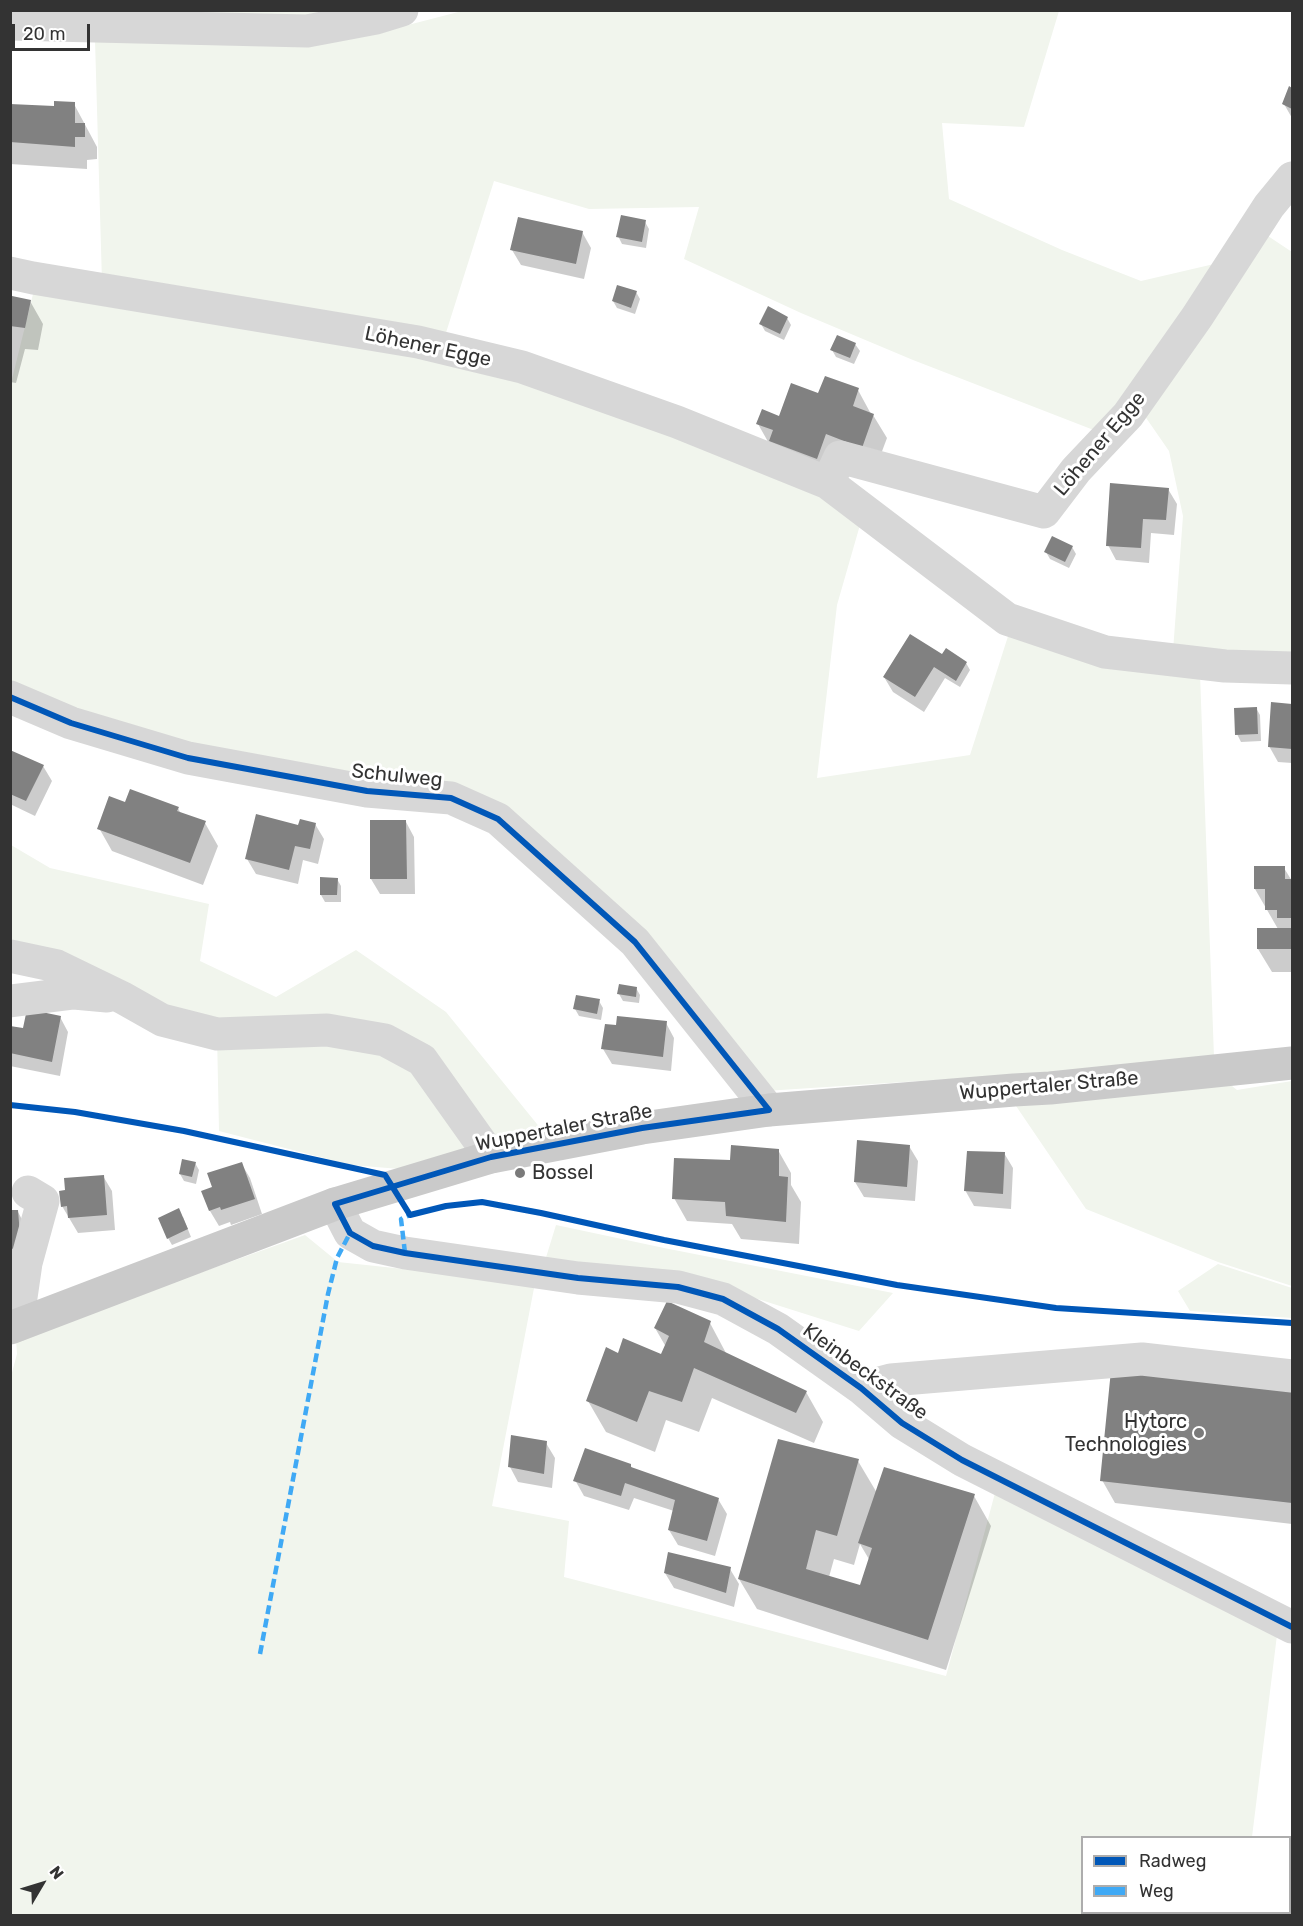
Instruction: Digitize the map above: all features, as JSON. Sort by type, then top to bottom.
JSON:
[{"type":"main road","name":"Wuppertaler Straße","points":[[14,1327],[335,1204],[491,1157],[642,1128],[769,1110],[1050,1088],[1293,1063]]},
{"type":"street","points":[[10,24],[307,31],[376,18],[402,10]]},
{"type":"street","name":"Löhener Egge","points":[[828,483],[840,457],[1044,512],[1076,470],[1128,415],[1197,317],[1269,206],[1293,178]]},
{"type":"street","name":"Löhener Egge","points":[[10,273],[418,342],[522,367],[677,422],[828,483],[1007,619],[1105,652],[1225,666],[1293,668]]},
{"type":"street","name":"Schulweg","points":[[10,697],[71,723],[188,758],[367,791],[452,798],[498,819],[635,942],[769,1110]]},
{"type":"street","points":[[10,956],[57,966],[162,1020],[217,1034],[327,1030],[385,1040],[422,1060],[491,1157]]},
{"type":"street","points":[[10,1001],[74,993],[123,998]]},
{"type":"street","points":[[14,1327],[26,1263],[43,1200],[28,1192]]},
{"type":"street","name":"Kleinbeckstraße","points":[[335,1204],[350,1233],[373,1246],[405,1253],[578,1278],[678,1287],[723,1299],[778,1329],[861,1388],[902,1423],[962,1460],[1293,1627]]},
{"type":"street","points":[[861,1388],[891,1380],[1143,1359],[1293,1376]]},
{"type":"shaded area","points":[[466,10],[1059,11],[1024,127],[942,123],[949,199],[1062,250],[1141,281],[1227,261],[1104,434],[913,360],[801,313],[684,259],[699,207],[589,209],[494,181],[444,339],[102,282],[95,40],[377,33]]},
{"type":"shaded area","points":[[55,11],[347,11],[325,16]]},
{"type":"shaded area","points":[[1262,232],[1292,252],[1292,663],[1173,651],[1183,516],[1169,451],[1142,412]]},
{"type":"shaded area","points":[[34,290],[448,354],[820,486],[862,518],[837,605],[817,778],[970,755],[1010,630],[1200,674],[1214,1057],[1120,1068],[765,1091],[500,812],[187,753],[11,690],[11,383]]},
{"type":"shaded area","points":[[11,845],[50,868],[209,904],[200,961],[276,997],[356,950],[446,1012],[541,1129],[400,1169],[351,1165],[219,1131],[217,1034],[11,956]]},
{"type":"shaded area","points":[[1292,1081],[1292,1286],[1218,1262],[1086,1209],[1014,1103],[1227,1082],[1237,1090]]},
{"type":"shaded area","points":[[556,1225],[893,1293],[859,1331],[723,1288],[544,1264]]},
{"type":"shaded area","points":[[305,1235],[338,1262],[535,1283],[492,1506],[569,1521],[564,1577],[946,1676],[995,1493],[1277,1635],[1252,1836],[1081,1836],[1081,1914],[1242,1915],[11,1916],[10,1380],[17,1354],[16,1339]]},
{"type":"shaded area","points":[[1218,1264],[1292,1288],[1292,1318],[1190,1311],[1178,1291]]},
{"type":"building","points":[[1289,86],[1292,88],[1292,109],[1282,104]]},
{"type":"building","points":[[54,101],[75,102],[75,123],[85,123],[85,137],[75,137],[75,147],[10,142],[10,104],[54,106]]},
{"type":"building","points":[[621,215],[646,220],[642,242],[616,237]]},
{"type":"building","points":[[518,217],[583,231],[576,264],[510,250]]},
{"type":"building","points":[[617,285],[637,291],[631,308],[612,301]]},
{"type":"building","points":[[12,296],[31,300],[25,328],[10,326]]},
{"type":"building","points":[[768,306],[788,317],[780,334],[759,324]]},
{"type":"building","points":[[837,335],[856,343],[850,358],[830,350]]},
{"type":"building","points":[[825,376],[859,388],[853,406],[874,414],[862,448],[826,434],[817,459],[769,441],[773,430],[756,424],[762,409],[779,416],[791,383],[818,393]]},
{"type":"building","points":[[1110,483],[1169,488],[1166,520],[1143,519],[1141,548],[1106,546]]},
{"type":"building","points":[[1052,536],[1073,546],[1065,562],[1044,552]]},
{"type":"building","points":[[910,634],[942,654],[946,648],[967,662],[956,681],[934,667],[915,697],[883,677]]},
{"type":"building","points":[[1271,702],[1292,704],[1292,749],[1268,747]]},
{"type":"building","points":[[1257,707],[1258,734],[1235,735],[1234,708]]},
{"type":"building","points":[[10,750],[44,765],[26,801],[10,794]]},
{"type":"building","points":[[130,789],[179,807],[177,811],[206,821],[190,863],[97,829],[109,796],[125,802]]},
{"type":"building","points":[[256,814],[298,825],[300,819],[316,823],[310,849],[295,846],[289,870],[245,859]]},
{"type":"building","points":[[370,820],[406,820],[407,879],[370,879]]},
{"type":"building","points":[[1254,866],[1285,866],[1285,879],[1292,879],[1292,918],[1277,918],[1277,910],[1265,910],[1265,889],[1254,889]]},
{"type":"building","points":[[320,877],[338,878],[337,895],[320,895]]},
{"type":"building","points":[[1257,928],[1292,928],[1292,949],[1257,949]]},
{"type":"building","points":[[619,984],[637,987],[636,997],[617,994]]},
{"type":"building","points":[[576,995],[600,999],[597,1014],[573,1009]]},
{"type":"building","points":[[27,1009],[61,1016],[52,1062],[10,1053],[10,1026],[23,1028]]},
{"type":"building","points":[[617,1016],[667,1021],[663,1057],[601,1049],[605,1024],[616,1025]]},
{"type":"building","points":[[857,1140],[910,1145],[907,1187],[854,1182]]},
{"type":"building","points":[[731,1145],[779,1149],[779,1176],[788,1177],[786,1222],[726,1216],[725,1202],[672,1199],[674,1158],[730,1160]]},
{"type":"building","points":[[967,1151],[1005,1152],[1003,1194],[964,1191]]},
{"type":"building","points":[[182,1159],[196,1162],[192,1177],[179,1174]]},
{"type":"building","points":[[242,1162],[255,1199],[221,1210],[220,1207],[209,1211],[201,1191],[212,1187],[207,1173]]},
{"type":"building","points":[[104,1175],[107,1215],[68,1218],[67,1206],[61,1207],[59,1191],[65,1190],[64,1178]]},
{"type":"building","points":[[179,1208],[188,1229],[167,1239],[158,1218]]},
{"type":"building","points":[[10,1210],[18,1210],[21,1248],[10,1249]]},
{"type":"building","points":[[667,1301],[711,1321],[704,1342],[807,1391],[796,1413],[694,1368],[682,1402],[649,1391],[637,1422],[586,1401],[606,1347],[618,1353],[623,1338],[661,1354],[669,1336],[654,1328]]},
{"type":"building","name":"Hytorc Technologies","points":[[1111,1370],[1292,1386],[1292,1503],[1100,1481]]},
{"type":"building","points":[[511,1435],[547,1441],[544,1474],[508,1467]]},
{"type":"building","points":[[778,1439],[859,1459],[837,1536],[816,1530],[806,1569],[860,1585],[872,1548],[858,1543],[884,1467],[975,1494],[928,1640],[738,1579]]},
{"type":"building","points":[[585,1448],[719,1498],[707,1541],[668,1530],[675,1500],[625,1483],[621,1496],[573,1481]]},
{"type":"building","points":[[668,1552],[731,1567],[726,1593],[664,1573]]},
{"type":"marked path","points":[[405,1253],[401,1219],[410,1215]]},
{"type":"marked path","points":[[260,1654],[328,1294],[337,1258],[350,1233]]},
{"type":"cycle path","points":[[10,697],[71,723],[188,758],[367,791],[451,798],[498,819],[635,942],[769,1110]]},
{"type":"cycle path","points":[[10,1105],[75,1112],[184,1131],[385,1175],[410,1215],[446,1206],[482,1202],[897,1285],[1056,1308],[1292,1323]]},
{"type":"cycle path","points":[[769,1110],[642,1128],[491,1157],[335,1204],[350,1233],[373,1246],[405,1253],[578,1278],[678,1287],[723,1299],[778,1329],[861,1388],[902,1423],[962,1460],[1292,1627]]},
{"type":"place","name":"Bossel","points":[[520,1173]]},
{"type":"place","name":"Hytorc Technologies","points":[[1199,1433]]}]
